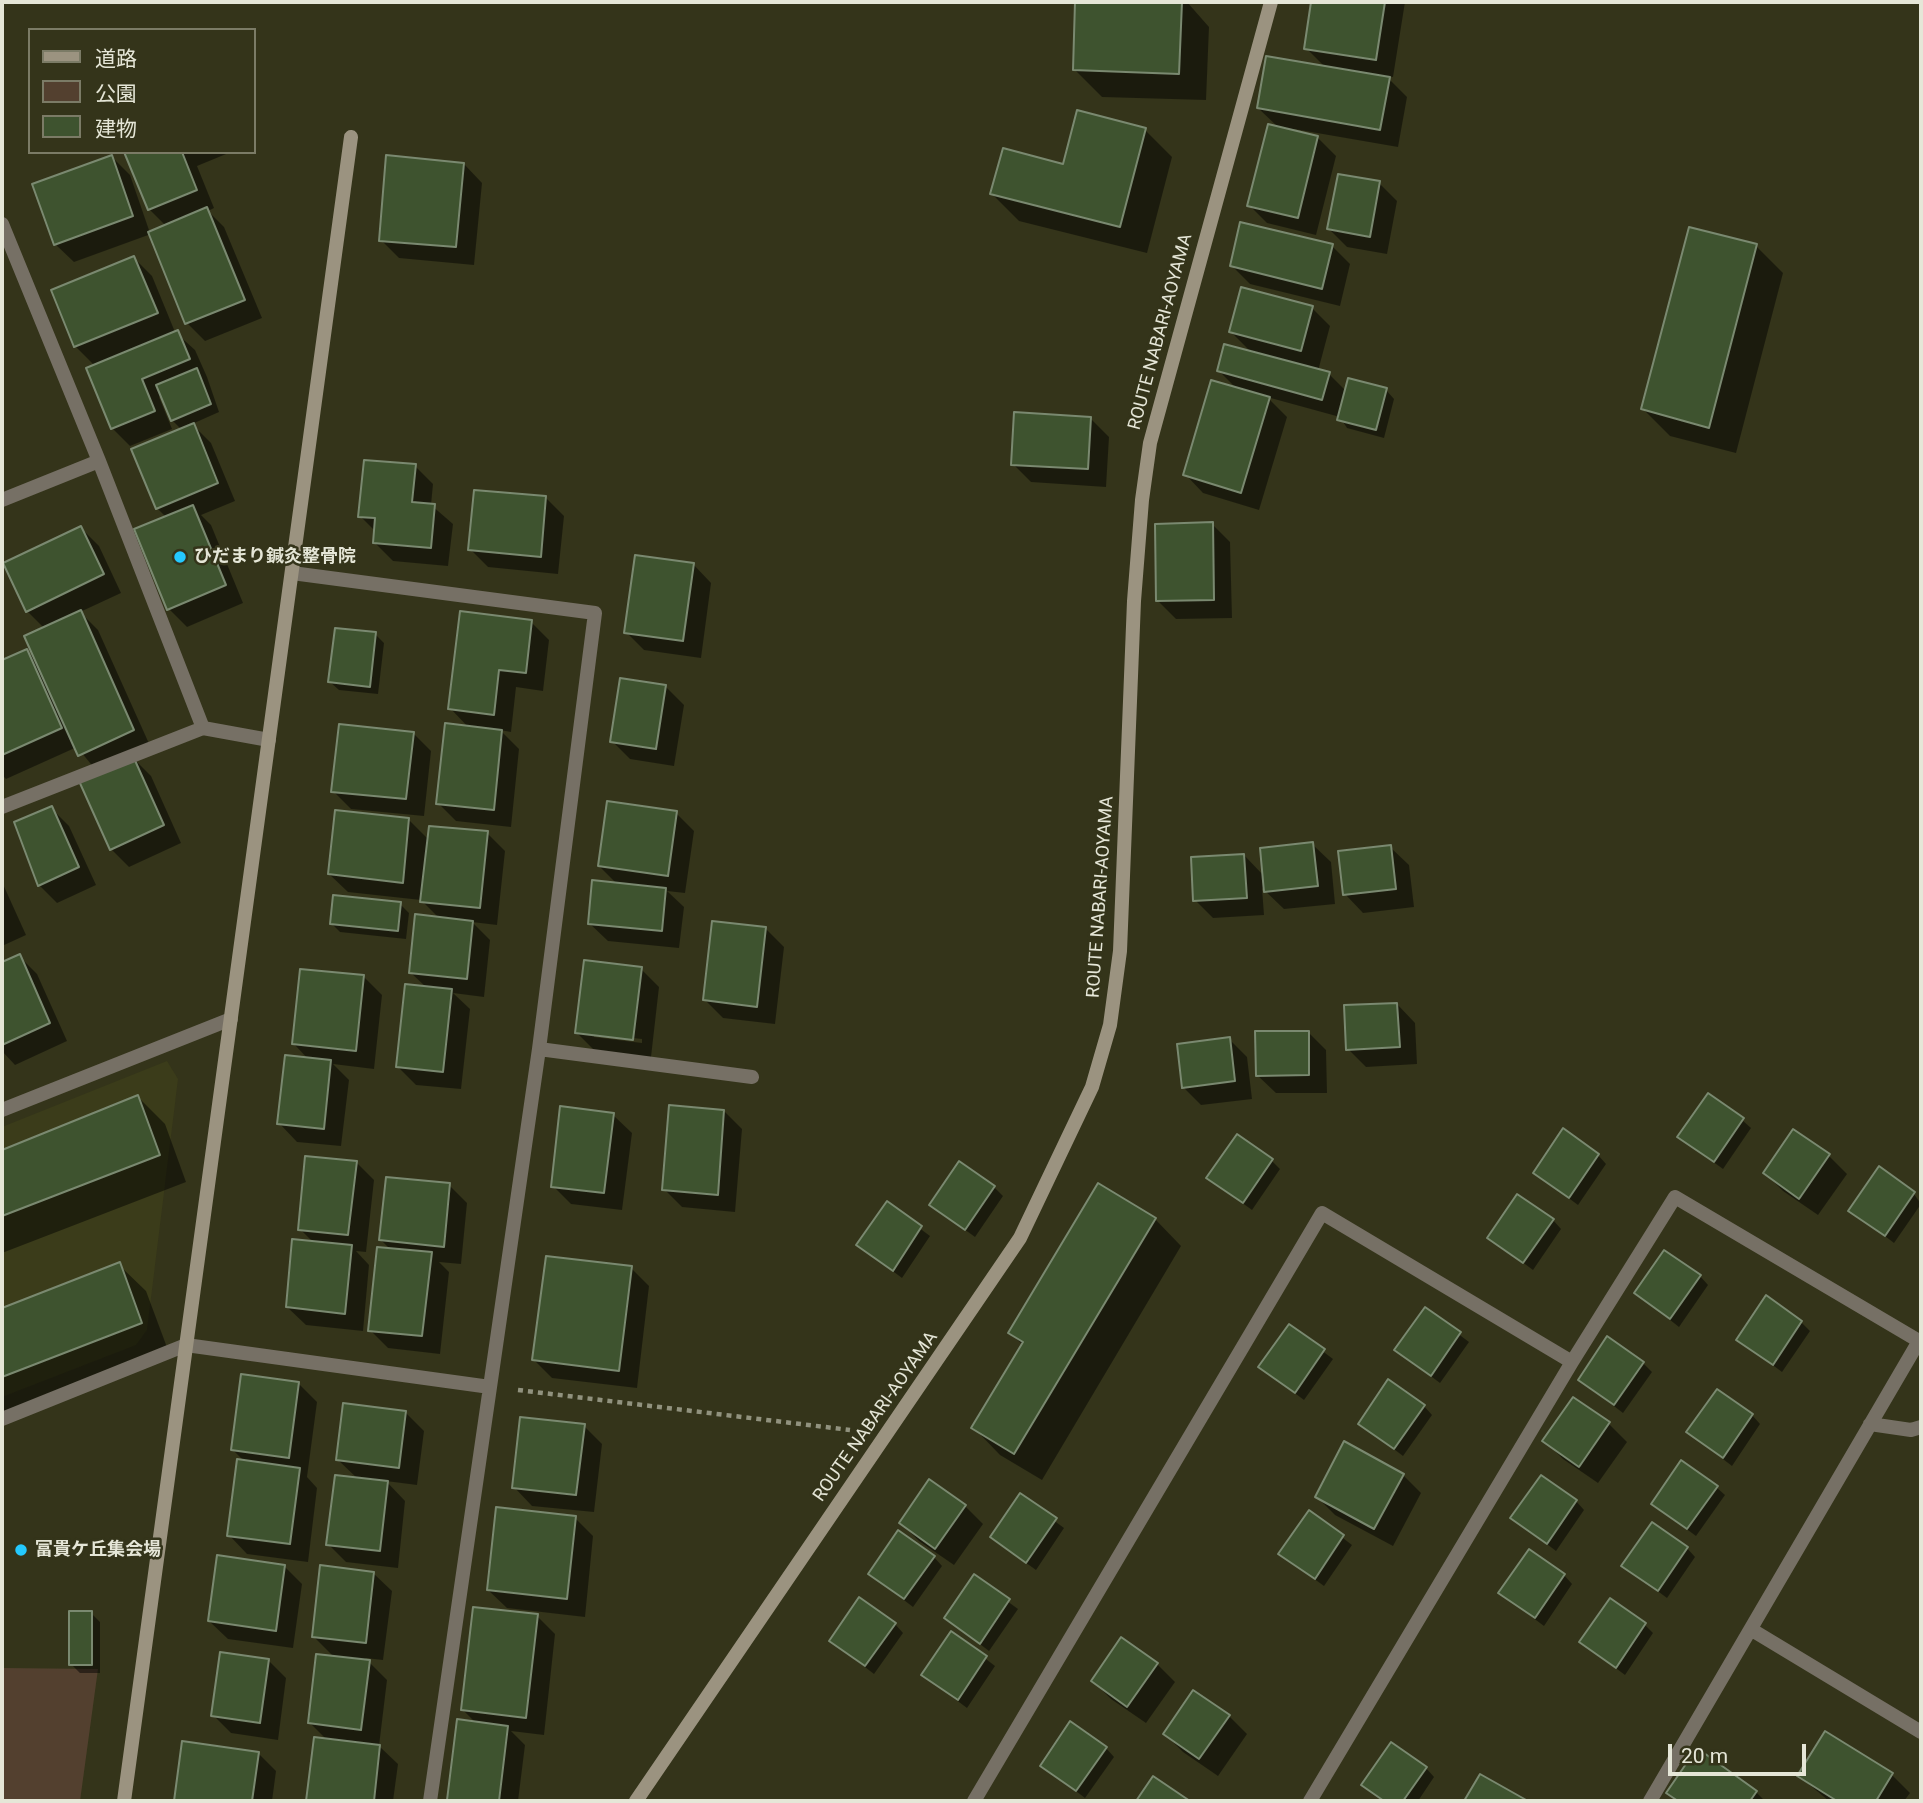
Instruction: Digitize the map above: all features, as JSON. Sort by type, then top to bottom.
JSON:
[{"type":"main road","name":"ROUTE NABARI-AOYAMA","points":[[636,1801],[1020,1238],[1092,1087],[1110,1025],[1120,951],[1134,601],[1142,500],[1150,443],[1270,2]]},
{"type":"main road","points":[[124,1801],[351,137]]},
{"type":"street","points":[[2,224],[99,461],[203,728]]},
{"type":"street","points":[[2,500],[99,461]]},
{"type":"street","points":[[292,573],[595,613],[539,1049],[430,1801]]},
{"type":"street","points":[[2,807],[203,728],[269,740]]},
{"type":"street","points":[[2,1110],[230,1019]]},
{"type":"street","points":[[539,1049],[752,1077]]},
{"type":"street","points":[[1310,1801],[1572,1362],[1675,1197],[1919,1342],[1650,1801]]},
{"type":"street","points":[[974,1801],[1322,1213],[1572,1362]]},
{"type":"street","points":[[2,1419],[186,1345],[490,1387]]},
{"type":"street","points":[[1870,1424],[1911,1430],[1921,1427]]},
{"type":"street","points":[[1752,1630],[1921,1732]]},
{"type":"path","points":[[490,1387],[888,1435]]},
{"type":"shaded area","points":[[167,1061],[178,1079],[147,1330],[136,1345],[2,1397],[2,1127]]},
{"type":"green space","points":[[2,1668],[98,1669],[80,1801],[2,1801]]},
{"type":"building","points":[[1075,2],[1182,2],[1179,74],[1073,70]]},
{"type":"building","points":[[1311,2],[1385,2],[1376,60],[1304,49]]},
{"type":"building","points":[[1266,56],[1390,77],[1380,130],[1257,108]]},
{"type":"building","points":[[1077,110],[1146,128],[1120,227],[990,194],[1003,148],[1063,164]]},
{"type":"building","points":[[1268,124],[1318,136],[1298,218],[1247,206]]},
{"type":"building","points":[[125,154],[183,154],[197,190],[148,210]]},
{"type":"building","points":[[112,155],[133,216],[54,245],[32,184]]},
{"type":"building","points":[[386,155],[464,163],[456,247],[379,241]]},
{"type":"building","points":[[1338,174],[1380,181],[1370,237],[1327,229]]},
{"type":"building","points":[[207,207],[245,300],[185,324],[148,232]]},
{"type":"building","points":[[1240,222],[1333,244],[1322,289],[1230,266]]},
{"type":"building","points":[[1689,227],[1757,244],[1709,428],[1641,409]]},
{"type":"building","points":[[134,256],[158,313],[74,347],[51,290]]},
{"type":"building","points":[[1241,287],[1313,306],[1301,351],[1229,332]]},
{"type":"building","points":[[178,330],[190,359],[142,379],[155,411],[111,429],[86,368]]},
{"type":"building","points":[[1224,344],[1330,372],[1322,400],[1217,371]]},
{"type":"building","points":[[197,368],[211,404],[171,421],[156,385]]},
{"type":"building","points":[[1348,378],[1387,388],[1376,430],[1337,420]]},
{"type":"building","points":[[1211,380],[1270,397],[1241,493],[1183,475]]},
{"type":"building","points":[[1014,412],[1091,417],[1088,469],[1011,465]]},
{"type":"building","points":[[194,423],[218,483],[156,509],[131,449]]},
{"type":"building","points":[[364,460],[416,464],[412,502],[435,504],[431,548],[373,543],[375,518],[358,517]]},
{"type":"building","points":[[474,490],[546,496],[541,557],[468,550]]},
{"type":"building","name":"ひだまり鍼灸整骨院","points":[[193,505],[226,585],[167,610],[134,529]]},
{"type":"building","points":[[1213,522],[1214,600],[1156,601],[1155,524]]},
{"type":"building","points":[[81,526],[104,574],[26,612],[3,563]]},
{"type":"building","points":[[635,555],[694,563],[683,641],[624,633]]},
{"type":"building","points":[[81,610],[134,730],[78,756],[24,636]]},
{"type":"building","points":[[460,611],[532,620],[526,673],[499,670],[494,715],[448,709]]},
{"type":"building","points":[[335,628],[376,632],[370,687],[328,682]]},
{"type":"building","points":[[27,649],[62,728],[2,755],[2,660]]},
{"type":"building","points":[[620,678],[666,685],[656,749],[610,742]]},
{"type":"building","points":[[445,723],[502,730],[494,810],[436,804]]},
{"type":"building","points":[[339,724],[414,732],[406,799],[331,792]]},
{"type":"building","points":[[133,756],[164,825],[110,850],[79,781]]},
{"type":"building","points":[[607,801],[677,811],[668,876],[598,866]]},
{"type":"building","points":[[52,806],[79,867],[38,886],[14,822]]},
{"type":"building","points":[[335,810],[409,818],[403,883],[328,874]]},
{"type":"building","points":[[429,826],[488,831],[480,908],[420,902]]},
{"type":"building","points":[[1313,842],[1318,886],[1264,892],[1260,848]]},
{"type":"building","points":[[1391,845],[1396,889],[1343,895],[1338,851]]},
{"type":"building","points":[[1244,854],[1247,898],[1193,901],[1191,857]]},
{"type":"building","points":[[592,880],[666,888],[662,931],[588,924]]},
{"type":"building","points":[[333,895],[401,902],[398,931],[330,924]]},
{"type":"building","points":[[415,914],[473,921],[467,979],[409,973]]},
{"type":"building","points":[[712,921],[766,927],[757,1007],[703,1000]]},
{"type":"building","points":[[20,954],[50,1023],[2,1045],[2,962]]},
{"type":"building","points":[[584,960],[642,967],[633,1040],[575,1033]]},
{"type":"building","points":[[300,969],[364,975],[356,1051],[292,1044]]},
{"type":"building","points":[[405,984],[452,989],[443,1072],[396,1067]]},
{"type":"building","points":[[1397,1003],[1400,1047],[1346,1050],[1344,1005]]},
{"type":"building","points":[[1255,1031],[1309,1031],[1309,1075],[1256,1076]]},
{"type":"building","points":[[1230,1037],[1235,1081],[1182,1088],[1177,1044]]},
{"type":"building","points":[[285,1055],[331,1060],[324,1129],[277,1124]]},
{"type":"building","points":[[1708,1093],[1744,1118],[1714,1162],[1677,1137]]},
{"type":"building","points":[[138,1095],[160,1155],[2,1216],[2,1150]]},
{"type":"building","points":[[669,1105],[724,1110],[718,1195],[662,1190]]},
{"type":"building","points":[[560,1106],[614,1113],[604,1193],[551,1187]]},
{"type":"building","points":[[1563,1128],[1599,1154],[1569,1198],[1533,1173]]},
{"type":"building","points":[[1793,1129],[1830,1154],[1799,1199],[1763,1173]]},
{"type":"building","points":[[1237,1134],[1273,1159],[1243,1203],[1206,1178]]},
{"type":"building","points":[[305,1156],[357,1161],[348,1235],[298,1230]]},
{"type":"building","points":[[959,1161],[995,1186],[965,1230],[929,1205]]},
{"type":"building","points":[[1879,1166],[1915,1192],[1885,1236],[1848,1211]]},
{"type":"building","points":[[386,1177],[450,1183],[444,1247],[379,1240]]},
{"type":"building","points":[[1098,1183],[1156,1218],[1014,1454],[971,1428],[1023,1342],[1008,1333]]},
{"type":"building","points":[[1517,1194],[1554,1219],[1523,1263],[1487,1238]]},
{"type":"building","points":[[887,1201],[922,1226],[893,1271],[856,1245]]},
{"type":"building","points":[[292,1239],[352,1245],[345,1314],[286,1307]]},
{"type":"building","points":[[377,1247],[432,1252],[422,1336],[368,1331]]},
{"type":"building","points":[[1664,1250],[1701,1275],[1670,1319],[1634,1293]]},
{"type":"building","points":[[546,1256],[632,1266],[619,1371],[532,1360]]},
{"type":"building","points":[[120,1262],[142,1323],[2,1377],[2,1308]]},
{"type":"building","points":[[1766,1295],[1802,1321],[1773,1365],[1736,1340]]},
{"type":"building","points":[[1425,1307],[1461,1332],[1431,1376],[1394,1350]]},
{"type":"building","points":[[1289,1324],[1325,1349],[1295,1393],[1258,1367]]},
{"type":"building","points":[[1607,1336],[1644,1362],[1614,1405],[1578,1380]]},
{"type":"building","points":[[241,1374],[299,1382],[289,1458],[231,1450]]},
{"type":"building","points":[[1388,1379],[1425,1405],[1394,1449],[1358,1424]]},
{"type":"building","points":[[1717,1389],[1753,1414],[1723,1458],[1686,1432]]},
{"type":"building","points":[[1573,1397],[1610,1422],[1579,1467],[1542,1441]]},
{"type":"building","points":[[343,1403],[406,1411],[399,1468],[336,1460]]},
{"type":"building","points":[[520,1417],[585,1424],[576,1495],[512,1488]]},
{"type":"building","points":[[1344,1441],[1404,1474],[1374,1529],[1315,1497]]},
{"type":"building","points":[[237,1459],[300,1468],[290,1544],[227,1536]]},
{"type":"building","points":[[1681,1460],[1718,1486],[1687,1529],[1651,1504]]},
{"type":"building","points":[[335,1475],[388,1481],[380,1551],[326,1545]]},
{"type":"building","points":[[1541,1475],[1577,1500],[1547,1544],[1510,1518]]},
{"type":"building","points":[[929,1479],[966,1505],[935,1549],[899,1523]]},
{"type":"building","points":[[1020,1493],[1057,1518],[1026,1563],[990,1537]]},
{"type":"building","points":[[496,1507],[576,1516],[567,1599],[487,1590]]},
{"type":"building","points":[[1309,1510],[1344,1535],[1315,1579],[1278,1554]]},
{"type":"building","points":[[1652,1522],[1688,1547],[1658,1591],[1621,1566]]},
{"type":"building","points":[[898,1530],[935,1556],[904,1599],[868,1574]]},
{"type":"building","points":[[1529,1549],[1565,1574],[1535,1618],[1498,1593]]},
{"type":"building","points":[[217,1555],[285,1565],[276,1631],[208,1621]]},
{"type":"building","points":[[320,1565],[374,1572],[366,1643],[312,1637]]},
{"type":"building","points":[[974,1574],[1010,1599],[980,1644],[944,1618]]},
{"type":"building","points":[[859,1597],[896,1623],[865,1666],[829,1641]]},
{"type":"building","points":[[1610,1598],[1646,1623],[1616,1668],[1579,1642]]},
{"type":"building","points":[[473,1607],[538,1614],[526,1718],[461,1710]]},
{"type":"building","points":[[69,1611],[92,1611],[92,1665],[69,1665]]},
{"type":"building","points":[[951,1631],[987,1656],[958,1700],[921,1675]]},
{"type":"building","points":[[1121,1637],[1158,1663],[1127,1707],[1091,1681]]},
{"type":"building","points":[[220,1652],[269,1659],[260,1723],[211,1716]]},
{"type":"building","points":[[316,1654],[370,1660],[361,1730],[308,1723]]},
{"type":"building","points":[[1193,1690],[1230,1715],[1199,1759],[1163,1734]]},
{"type":"building","points":[[457,1719],[508,1726],[499,1801],[447,1800]]},
{"type":"building","points":[[1070,1721],[1107,1747],[1076,1791],[1040,1766]]},
{"type":"building","points":[[1825,1731],[1893,1773],[1876,1801],[1837,1801],[1797,1776]]},
{"type":"building","points":[[314,1737],[380,1745],[374,1801],[306,1801]]},
{"type":"building","points":[[182,1741],[259,1752],[252,1801],[174,1801]]},
{"type":"building","points":[[1391,1742],[1427,1767],[1403,1801],[1384,1801],[1361,1785]]},
{"type":"building","points":[[1697,1748],[1757,1791],[1750,1801],[1678,1801],[1666,1793]]},
{"type":"building","points":[[1480,1774],[1528,1801],[1464,1801]]},
{"type":"building","points":[[1153,1776],[1190,1801],[1136,1801]]},
{"type":"place","name":"ひだまり鍼灸整骨院","points":[[180,557]]},
{"type":"place","name":"富貴ケ丘集会場","points":[[21,1550]]}]
